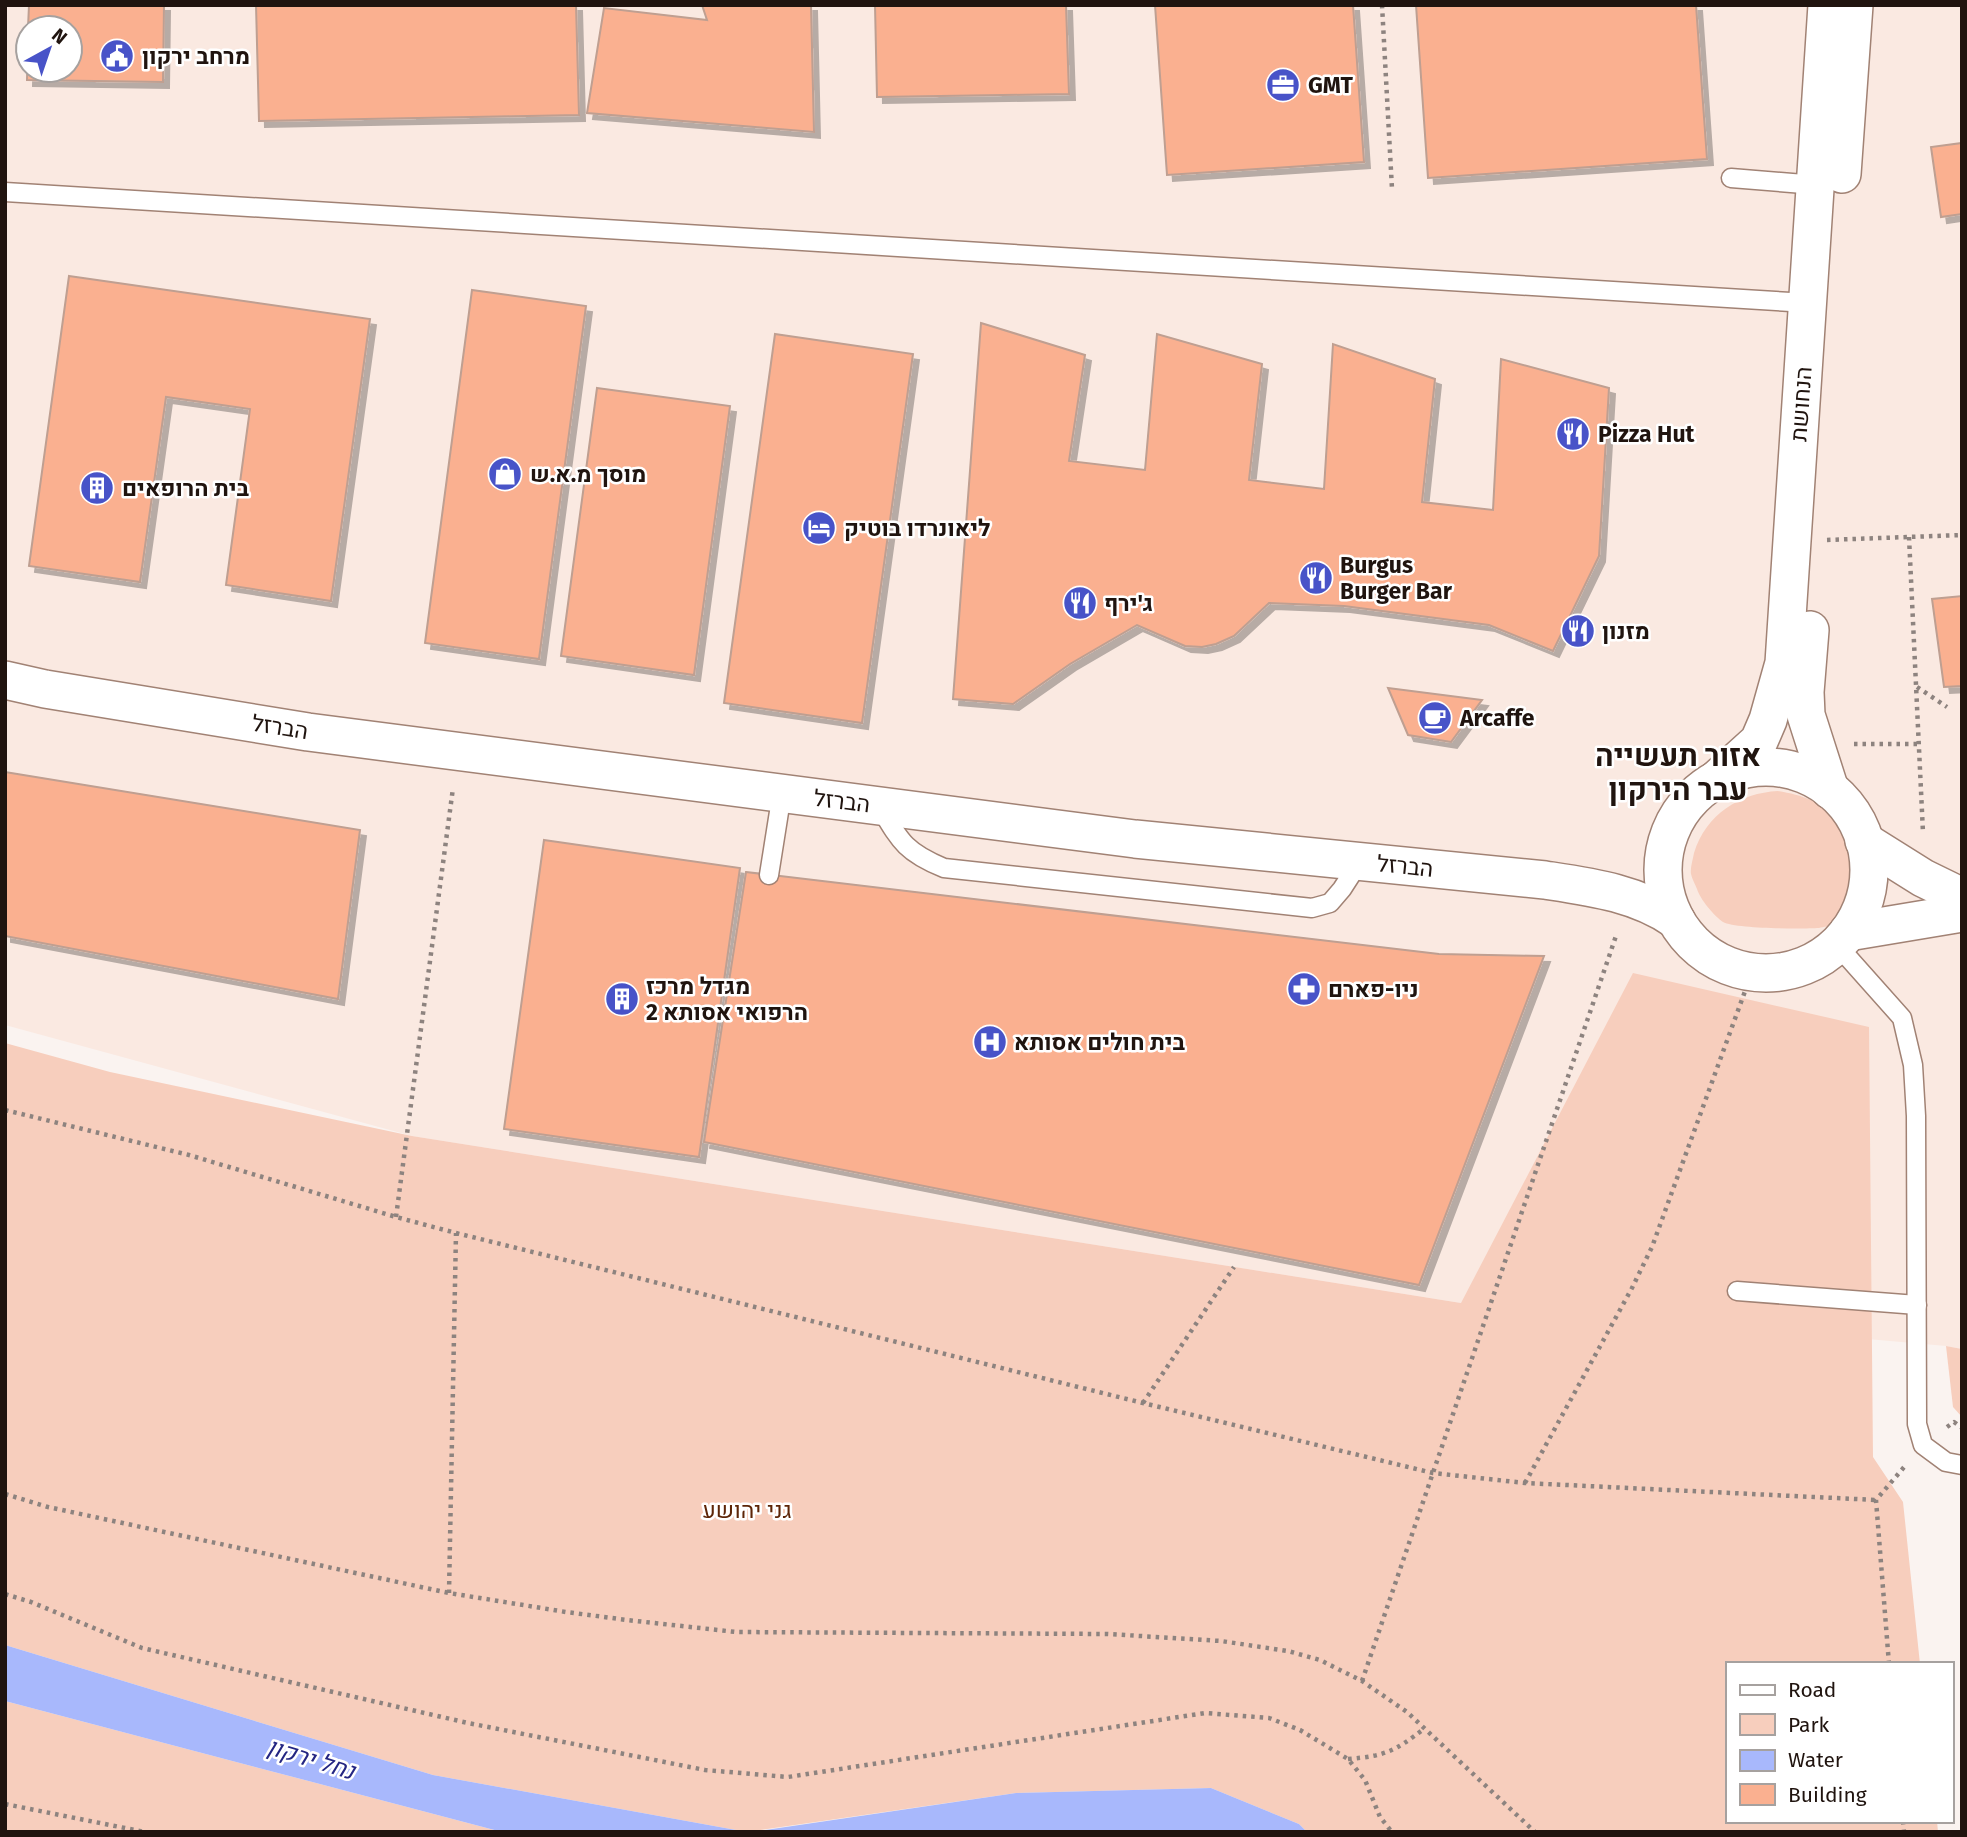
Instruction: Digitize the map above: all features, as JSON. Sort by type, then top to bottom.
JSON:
[{"type":"street","name":"הנחושת","points":[[1716,780],[1759,741],[1768,720],[1784,663],[1827,5]]},
{"type":"street","name":"הנחושת","points":[[1830,790],[1806,715],[1805,692],[1854,5]]},
{"type":"street","name":"הברזל","points":[[5,680],[45,689],[308,732],[458,752],[1135,839],[1545,880],[1629,896],[1676,920]]},
{"type":"street","points":[[1766,768],[1800,774],[1830,790],[1851,813],[1864,841],[1867,856],[1867,888],[1863,904],[1843,938],[1823,956],[1806,965],[1770,973],[1732,967],[1700,949],[1686,936],[1669,906],[1663,873],[1667,842],[1672,827],[1685,806],[1702,789],[1716,780],[1732,773],[1766,768]]},
{"type":"street","points":[[1864,841],[1923,878],[1962,897]]},
{"type":"street","points":[[1843,938],[1962,913]]},
{"type":"lane","points":[[1731,178],[1816,185]]},
{"type":"lane","points":[[5,192],[1808,303]]},
{"type":"lane","points":[[769,875],[782,793]]},
{"type":"lane","points":[[879,806],[898,838],[919,858],[944,868],[1312,908],[1330,903],[1360,861]]},
{"type":"lane","points":[[1843,938],[1902,1018],[1913,1065],[1916,1116],[1917,1424],[1923,1445],[1946,1462],[1962,1465]]},
{"type":"lane","points":[[1737,1291],[1917,1305]]},
{"type":"path","points":[[1382,5],[1392,189]]},
{"type":"path","points":[[1816,541],[1962,535]]},
{"type":"path","points":[[1909,537],[1923,811],[1923,878]]},
{"type":"path","points":[[1917,687],[1947,707]]},
{"type":"path","points":[[396,1217],[458,752]]},
{"type":"path","points":[[1362,1681],[1629,896]]},
{"type":"path","points":[[1525,1483],[1652,1247],[1752,972]]},
{"type":"path","points":[[5,1110],[189,1155],[456,1233],[1433,1473],[1525,1483],[1876,1500]]},
{"type":"path","points":[[449,1593],[456,1233]]},
{"type":"path","points":[[1143,1403],[1234,1267]]},
{"type":"path","points":[[1889,1662],[1876,1500],[1923,1445]]},
{"type":"path","points":[[5,1494],[61,1510],[449,1593],[566,1612],[736,1632],[1108,1634],[1221,1642],[1288,1651],[1320,1660],[1362,1681],[1407,1712],[1535,1832]]},
{"type":"path","points":[[5,1594],[142,1648],[468,1723],[705,1770],[788,1777],[1205,1713],[1269,1717],[1300,1730],[1348,1759],[1365,1780],[1380,1816],[1392,1832]]},
{"type":"path","points":[[1348,1759],[1374,1757],[1398,1748],[1425,1728]]},
{"type":"path","points":[[5,1804],[145,1832]]},
{"type":"shaded area","points":[[5,5],[1962,5],[1962,1349],[1461,1303],[412,1136],[5,1025]]},
{"type":"green space","points":[[1778,791],[1804,797],[1827,808],[1843,824],[1854,843],[1860,866],[1859,885],[1847,912],[1833,925],[1819,928],[1755,927],[1723,922],[1708,907],[1693,880],[1691,869],[1699,839],[1716,817],[1738,801]]},
{"type":"green space","name":"גני יהושע","points":[[1633,973],[1869,1027],[1873,1457],[1903,1502],[1920,1662],[1726,1662],[1726,1823],[1937,1823],[1938,1832],[1307,1832],[1299,1824],[1211,1788],[1016,1793],[747,1832],[433,1775],[5,1645],[5,1043],[110,1072],[412,1136],[1461,1303]]},
{"type":"green space","points":[[1946,1346],[1962,1349],[1962,1417],[1953,1407]]},
{"type":"green space","points":[[5,1701],[502,1832],[5,1832]]},
{"type":"water","name":"נחל ירקון","points":[[5,1645],[433,1775],[747,1832],[502,1832],[5,1701]]},
{"type":"water","points":[[1211,1788],[1299,1824],[1307,1832],[752,1832],[1016,1793]]},
{"type":"building","name":"מרחב ירקון","points":[[29,5],[164,5],[163,82],[84,81],[84,14],[29,14]]},
{"type":"building","points":[[256,5],[576,5],[579,115],[259,121]]},
{"type":"building","points":[[702,5],[811,5],[814,132],[587,113],[604,8],[707,20]]},
{"type":"building","points":[[875,5],[1066,5],[1069,94],[877,97]]},
{"type":"building","points":[[1155,5],[1353,5],[1364,162],[1167,175]]},
{"type":"building","points":[[1416,5],[1696,5],[1707,159],[1428,178]]},
{"type":"building","points":[[1962,143],[1962,214],[1941,217],[1931,147]]},
{"type":"building","name":"בית הרופאים","points":[[69,276],[370,319],[331,601],[226,585],[250,409],[166,397],[140,582],[29,566]]},
{"type":"building","name":"מוסך מ.א.ש","points":[[472,290],[586,306],[539,659],[425,643]]},
{"type":"building","points":[[981,323],[1085,355],[1069,461],[1145,470],[1157,334],[1262,364],[1249,480],[1324,489],[1333,344],[1435,379],[1422,502],[1493,510],[1501,359],[1609,388],[1599,556],[1553,651],[1489,625],[1344,606],[1269,603],[1234,636],[1216,644],[1185,646],[1137,625],[1070,664],[1013,704],[953,699]]},
{"type":"building","name":"ליאונרדו בוטיק","points":[[775,334],[913,354],[862,723],[724,703]]},
{"type":"building","points":[[597,388],[730,406],[694,675],[561,656]]},
{"type":"building","points":[[1962,596],[1962,686],[1944,687],[1932,599]]},
{"type":"building","name":"Arcaffe","points":[[1388,688],[1482,700],[1451,742],[1408,735]]},
{"type":"building","points":[[5,772],[360,830],[338,999],[5,936]]},
{"type":"building","name":"מגדל מרכז הרפואי אסותא 2","points":[[544,840],[740,868],[699,1157],[504,1129]]},
{"type":"building","points":[[746,872],[1439,954],[1544,956],[1419,1285],[704,1142]]},
{"type":"place","name":"מרחב ירקון","points":[[117,56]]},
{"type":"place","name":"GMT","points":[[1283,85]]},
{"type":"place","name":"Pizza Hut","points":[[1573,434]]},
{"type":"place","name":"מוסך מ.א.ש","points":[[505,474]]},
{"type":"place","name":"בית הרופאים","points":[[97,488]]},
{"type":"place","name":"ליאונרדו בוטיק","points":[[819,528]]},
{"type":"place","name":"Burgus Burger Bar","points":[[1316,578]]},
{"type":"place","name":"ג'ירף","points":[[1080,603]]},
{"type":"place","name":"מזנון","points":[[1578,631]]},
{"type":"place","name":"Arcaffe","points":[[1435,718]]},
{"type":"place","name":"ניו-פארם","points":[[1304,989]]},
{"type":"place","name":"מגדל מרכז הרפואי אסותא 2","points":[[622,999]]},
{"type":"place","name":"בית חולים אסותא","points":[[990,1042]]},
{"type":"district","name":"אזור תעשייה עבר הירקון","points":[[1678,773]]}]
